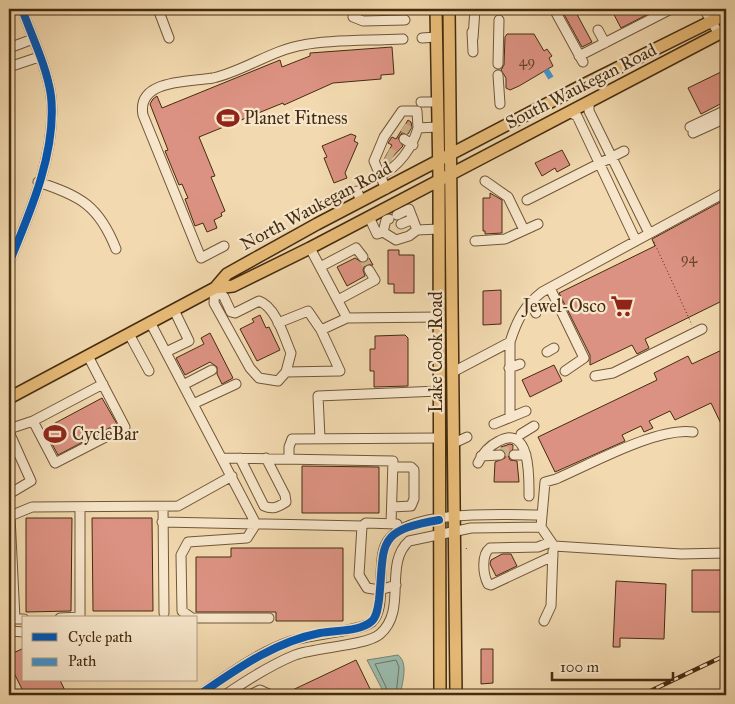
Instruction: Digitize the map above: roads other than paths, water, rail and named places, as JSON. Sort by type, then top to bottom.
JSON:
[{"type":"main road","name":"Lake Cook Road","points":[[436,9],[439,180],[440,695]]},
{"type":"main road","name":"Lake Cook Road","points":[[450,9],[454,38],[452,154],[453,532],[456,695]]},
{"type":"main road","name":"South Waukegan Road","points":[[438,161],[726,14]]},
{"type":"main road","name":"South Waukegan Road","points":[[439,180],[722,32]]},
{"type":"main road","name":"North Waukegan Road","points":[[9,398],[215,288],[227,274],[359,196],[386,188],[438,161]]},
{"type":"main road","name":"North Waukegan Road","points":[[215,288],[233,286],[439,180]]},
{"type":"street","points":[[9,262],[38,182],[52,135],[51,96],[22,9]]},
{"type":"street","points":[[158,9],[169,38]]},
{"type":"street","points":[[473,52],[476,21],[475,9]]},
{"type":"street","points":[[554,9],[581,59],[605,43],[671,9]]},
{"type":"street","points":[[704,9],[712,22],[722,32]]},
{"type":"street","points":[[353,17],[363,21],[405,20]]},
{"type":"street","points":[[498,64],[499,20]]},
{"type":"street","points":[[598,30],[605,43]]},
{"type":"street","points":[[422,38],[436,37]]},
{"type":"street","points":[[9,48],[33,39]]},
{"type":"street","points":[[224,246],[201,258],[143,115],[141,108],[145,96],[153,90],[183,80],[214,78],[303,45],[403,39]]},
{"type":"street","points":[[9,64],[12,66],[39,57]]},
{"type":"street","points":[[498,75],[500,104]]},
{"type":"street","points":[[421,102],[438,102]]},
{"type":"street","points":[[589,103],[589,111],[649,233]]},
{"type":"street","points":[[726,110],[691,130],[726,118]]},
{"type":"street","points":[[380,176],[388,157],[389,130],[402,111],[417,111],[412,130],[413,144]]},
{"type":"street","points":[[571,112],[577,116],[636,241]]},
{"type":"street","points":[[395,122],[412,130],[438,127]]},
{"type":"street","points":[[389,130],[413,144]]},
{"type":"street","points":[[386,188],[374,162],[413,144]]},
{"type":"street","points":[[526,200],[624,151]]},
{"type":"street","points":[[485,181],[508,197],[524,230]]},
{"type":"street","points":[[38,182],[63,190],[84,201],[104,222],[116,250]]},
{"type":"street","points":[[510,417],[510,342],[516,322],[525,306],[549,289],[726,192]]},
{"type":"street","points":[[369,216],[378,234],[395,221],[413,219],[417,230]]},
{"type":"street","points":[[476,241],[504,239],[538,224]]},
{"type":"street","points":[[383,232],[396,240],[409,236],[417,230],[439,229]]},
{"type":"street","points":[[310,248],[348,318]]},
{"type":"street","points":[[320,267],[356,248],[363,257]]},
{"type":"street","points":[[338,300],[374,280],[369,270]]},
{"type":"street","points":[[215,288],[224,297],[231,312],[235,313],[259,301],[265,303],[278,323],[291,353],[286,372],[278,380],[259,378],[250,368],[214,302],[215,288]]},
{"type":"street","points":[[549,289],[584,358],[565,371]]},
{"type":"street","points":[[530,302],[536,313]]},
{"type":"street","points":[[166,352],[189,341],[174,310]]},
{"type":"street","points":[[278,323],[302,312],[308,311],[312,314],[340,371],[286,372]]},
{"type":"street","points":[[321,330],[348,318],[439,317]]},
{"type":"street","points":[[150,322],[256,524]]},
{"type":"street","points":[[595,376],[613,373],[699,330]]},
{"type":"street","points":[[129,334],[149,371]]},
{"type":"street","points":[[453,372],[510,342]]},
{"type":"street","points":[[33,421],[55,463],[125,427],[88,356]]},
{"type":"street","points":[[509,368],[520,364]]},
{"type":"street","points":[[183,385],[212,370]]},
{"type":"street","points":[[9,494],[31,481],[9,431],[33,421],[103,384]]},
{"type":"street","points":[[193,404],[236,384]]},
{"type":"street","points":[[320,438],[318,396],[439,391]]},
{"type":"street","points":[[494,424],[526,411]]},
{"type":"street","points":[[521,434],[534,426]]},
{"type":"street","points":[[544,621],[550,606],[553,548],[542,527],[541,515],[545,482],[643,442],[678,432],[693,432]]},
{"type":"street","points":[[454,443],[467,437]]},
{"type":"street","points":[[500,451],[483,455],[502,439],[511,437],[519,451],[528,461],[529,496]]},
{"type":"street","points":[[289,458],[292,439],[439,438]]},
{"type":"street","points":[[222,458],[393,460],[391,524]]},
{"type":"street","points":[[240,458],[264,506],[270,508],[278,507],[286,502],[285,495],[266,458]]},
{"type":"street","points":[[392,507],[411,506],[414,499],[414,470],[411,467],[393,467]]},
{"type":"street","points":[[22,619],[14,619],[11,612],[10,517],[32,507],[162,508],[178,506],[232,476]]},
{"type":"street","points":[[80,507],[80,616]]},
{"type":"street","points":[[162,508],[164,613]]},
{"type":"street","points":[[162,522],[362,526],[366,523],[410,524],[453,516],[541,515]]},
{"type":"street","points":[[189,616],[182,611],[181,555],[188,542],[247,538],[256,524]]},
{"type":"street","points":[[199,695],[265,652],[291,641],[319,633],[362,627],[371,623],[378,610],[382,552],[389,539],[410,524]]},
{"type":"street","points":[[362,526],[359,575],[367,588],[380,590],[396,585]]},
{"type":"street","points":[[215,684],[224,695],[272,665],[296,655],[322,648],[366,641],[380,635],[388,625],[392,614],[398,558],[402,547],[409,541],[472,528],[542,527]]},
{"type":"street","points":[[553,548],[491,585],[488,584],[484,562],[486,552],[490,548],[538,547],[681,554],[726,553]]},
{"type":"street","points":[[198,618],[269,618]]},
{"type":"street","points":[[9,631],[22,632]]},
{"type":"street","points":[[250,695],[260,690],[271,695]]},
{"type":"water","points":[[398,655],[404,668],[400,695],[382,695],[382,689],[367,660]]},
{"type":"tunnel","points":[[403,127],[409,131]]},
{"type":"tunnel","points":[[388,152],[394,155]]},
{"type":"tunnel","points":[[384,159],[390,163]]},
{"type":"tunnel","points":[[363,257],[369,270]]},
{"type":"tunnel","points":[[500,452],[514,451]]},
{"type":"railway","points":[[642,695],[726,655]]},
{"type":"place","name":"Planet Fitness","points":[[228,118]]},
{"type":"place","name":"Jewel-Osco","points":[[622,306]]},
{"type":"place","name":"CycleBar","points":[[55,434]]}]
